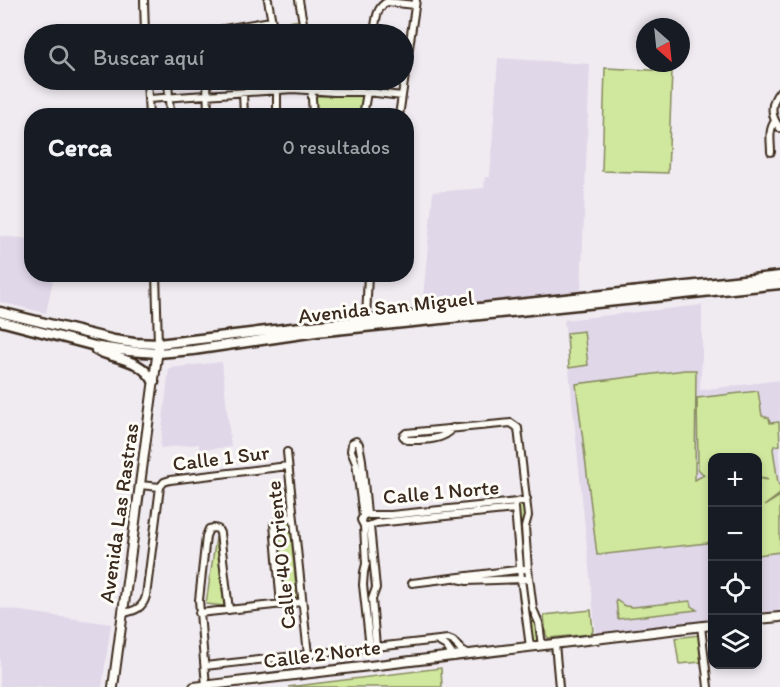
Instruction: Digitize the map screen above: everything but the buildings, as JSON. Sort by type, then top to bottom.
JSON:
[{"type":"highway","name":"Avenida San Miguel","points":[[0,321],[85,344],[114,350],[148,353],[158,348],[366,320],[780,276]]},
{"type":"highway","name":"Avenida San Miguel","points":[[0,312],[114,340],[158,348],[193,350],[316,332],[780,284]]},
{"type":"highway","points":[[85,344],[139,365],[154,382]]},
{"type":"main road","name":"Avenida Las Rastras","points":[[113,687],[158,348]]},
{"type":"main road","points":[[762,619],[780,617]]},
{"type":"main road","name":"Calle 2 Norte","points":[[194,687],[708,625]]},
{"type":"street","points":[[144,0],[145,24]]},
{"type":"street","points":[[268,0],[272,24]]},
{"type":"street","points":[[299,0],[303,24]]},
{"type":"street","points":[[376,24],[378,9],[383,4],[416,2],[412,24]]},
{"type":"street","points":[[254,24],[272,21]]},
{"type":"street","points":[[148,90],[149,108]]},
{"type":"street","points":[[169,90],[170,108]]},
{"type":"street","points":[[207,90],[208,108]]},
{"type":"street","points":[[148,99],[277,90],[277,108]]},
{"type":"street","points":[[313,108],[312,90],[402,96]]},
{"type":"street","points":[[400,108],[402,90]]},
{"type":"street","points":[[780,91],[772,108],[775,121],[780,128]]},
{"type":"street","points":[[364,108],[366,92]]},
{"type":"street","points":[[243,93],[244,108]]},
{"type":"street","points":[[771,152],[771,130],[775,121]]},
{"type":"street","points":[[156,282],[158,348]]},
{"type":"street","points":[[366,320],[368,282]]},
{"type":"street","points":[[453,428],[441,437],[407,440],[403,436],[406,433],[453,428],[511,423],[519,430],[528,516],[525,530],[524,569],[521,579],[530,647]]},
{"type":"street","points":[[366,515],[351,448],[352,443],[356,441],[359,444],[362,460],[366,515],[361,522],[368,525]]},
{"type":"street","name":"Calle 40 Oriente","points":[[287,452],[308,655]]},
{"type":"street","name":"Calle 1 Sur","points":[[160,487],[164,482],[170,480],[288,466]]},
{"type":"street","points":[[123,613],[138,610],[145,600],[160,487],[140,485]]},
{"type":"street","name":"Calle 1 Norte","points":[[366,515],[392,515],[517,502],[526,499]]},
{"type":"street","points":[[517,502],[514,509],[524,569],[530,579],[533,609],[539,623],[542,646]]},
{"type":"street","name":"Calle 1 Norte","points":[[368,525],[514,509]]},
{"type":"street","points":[[366,515],[372,518],[368,525],[363,585],[373,648]]},
{"type":"street","points":[[281,605],[274,525],[280,519],[294,517]]},
{"type":"street","points":[[368,525],[376,588],[372,604],[373,648]]},
{"type":"street","points":[[206,686],[198,600],[206,536],[212,528],[216,528],[220,533],[229,610]]},
{"type":"street","points":[[518,532],[525,530]]},
{"type":"street","points":[[412,583],[524,569]]},
{"type":"street","points":[[454,578],[467,581],[530,579]]},
{"type":"street","points":[[199,613],[302,602]]},
{"type":"street","points":[[701,626],[708,687]]},
{"type":"street","points":[[436,641],[451,640],[466,655]]},
{"type":"street","points":[[436,641],[446,646],[454,657]]},
{"type":"street","name":"Calle 2 Norte","points":[[205,666],[436,641]]},
{"type":"street","points":[[555,644],[559,687]]},
{"type":"shaded area","points":[[498,58],[590,64],[581,291],[422,308],[433,192],[484,188],[485,177],[490,177]]},
{"type":"shaded area","points":[[0,236],[24,238],[24,282],[53,282],[46,313],[0,302]]},
{"type":"shaded area","points":[[702,305],[700,390],[780,380],[780,613],[762,615],[762,453],[708,453],[708,622],[596,636],[564,320]]},
{"type":"shaded area","points":[[222,362],[231,447],[199,450],[199,444],[160,448],[169,368]]},
{"type":"shaded area","points":[[0,608],[111,624],[102,687],[0,687]]},
{"type":"green space","points":[[299,20],[300,24],[275,24]]},
{"type":"green space","points":[[605,68],[636,69],[636,72],[672,72],[668,173],[602,171]]},
{"type":"green space","points":[[317,96],[362,96],[364,98],[362,108],[316,108]]},
{"type":"green space","points":[[584,331],[588,365],[569,368],[567,333]]},
{"type":"green space","points":[[696,370],[695,480],[704,475],[698,469],[697,398],[758,391],[762,416],[769,418],[770,423],[779,422],[780,445],[774,446],[773,449],[780,494],[764,506],[780,496],[780,552],[762,554],[762,479],[768,480],[762,478],[762,453],[708,453],[708,542],[597,555],[576,384]]},
{"type":"green space","points":[[527,499],[528,575],[542,646],[530,647],[522,575],[460,580],[521,569],[514,509],[368,526],[361,518],[363,516]]},
{"type":"green space","points":[[290,523],[297,598],[284,600],[278,524]]},
{"type":"green space","points":[[216,537],[224,606],[206,604]]},
{"type":"green space","points":[[616,600],[625,606],[633,607],[690,601],[691,606],[697,610],[618,619]]},
{"type":"green space","points":[[591,610],[593,631],[591,634],[548,638],[546,635],[544,615]]},
{"type":"green space","points":[[699,635],[701,662],[679,664],[675,638]]},
{"type":"green space","points":[[441,668],[442,687],[288,687]]}]
